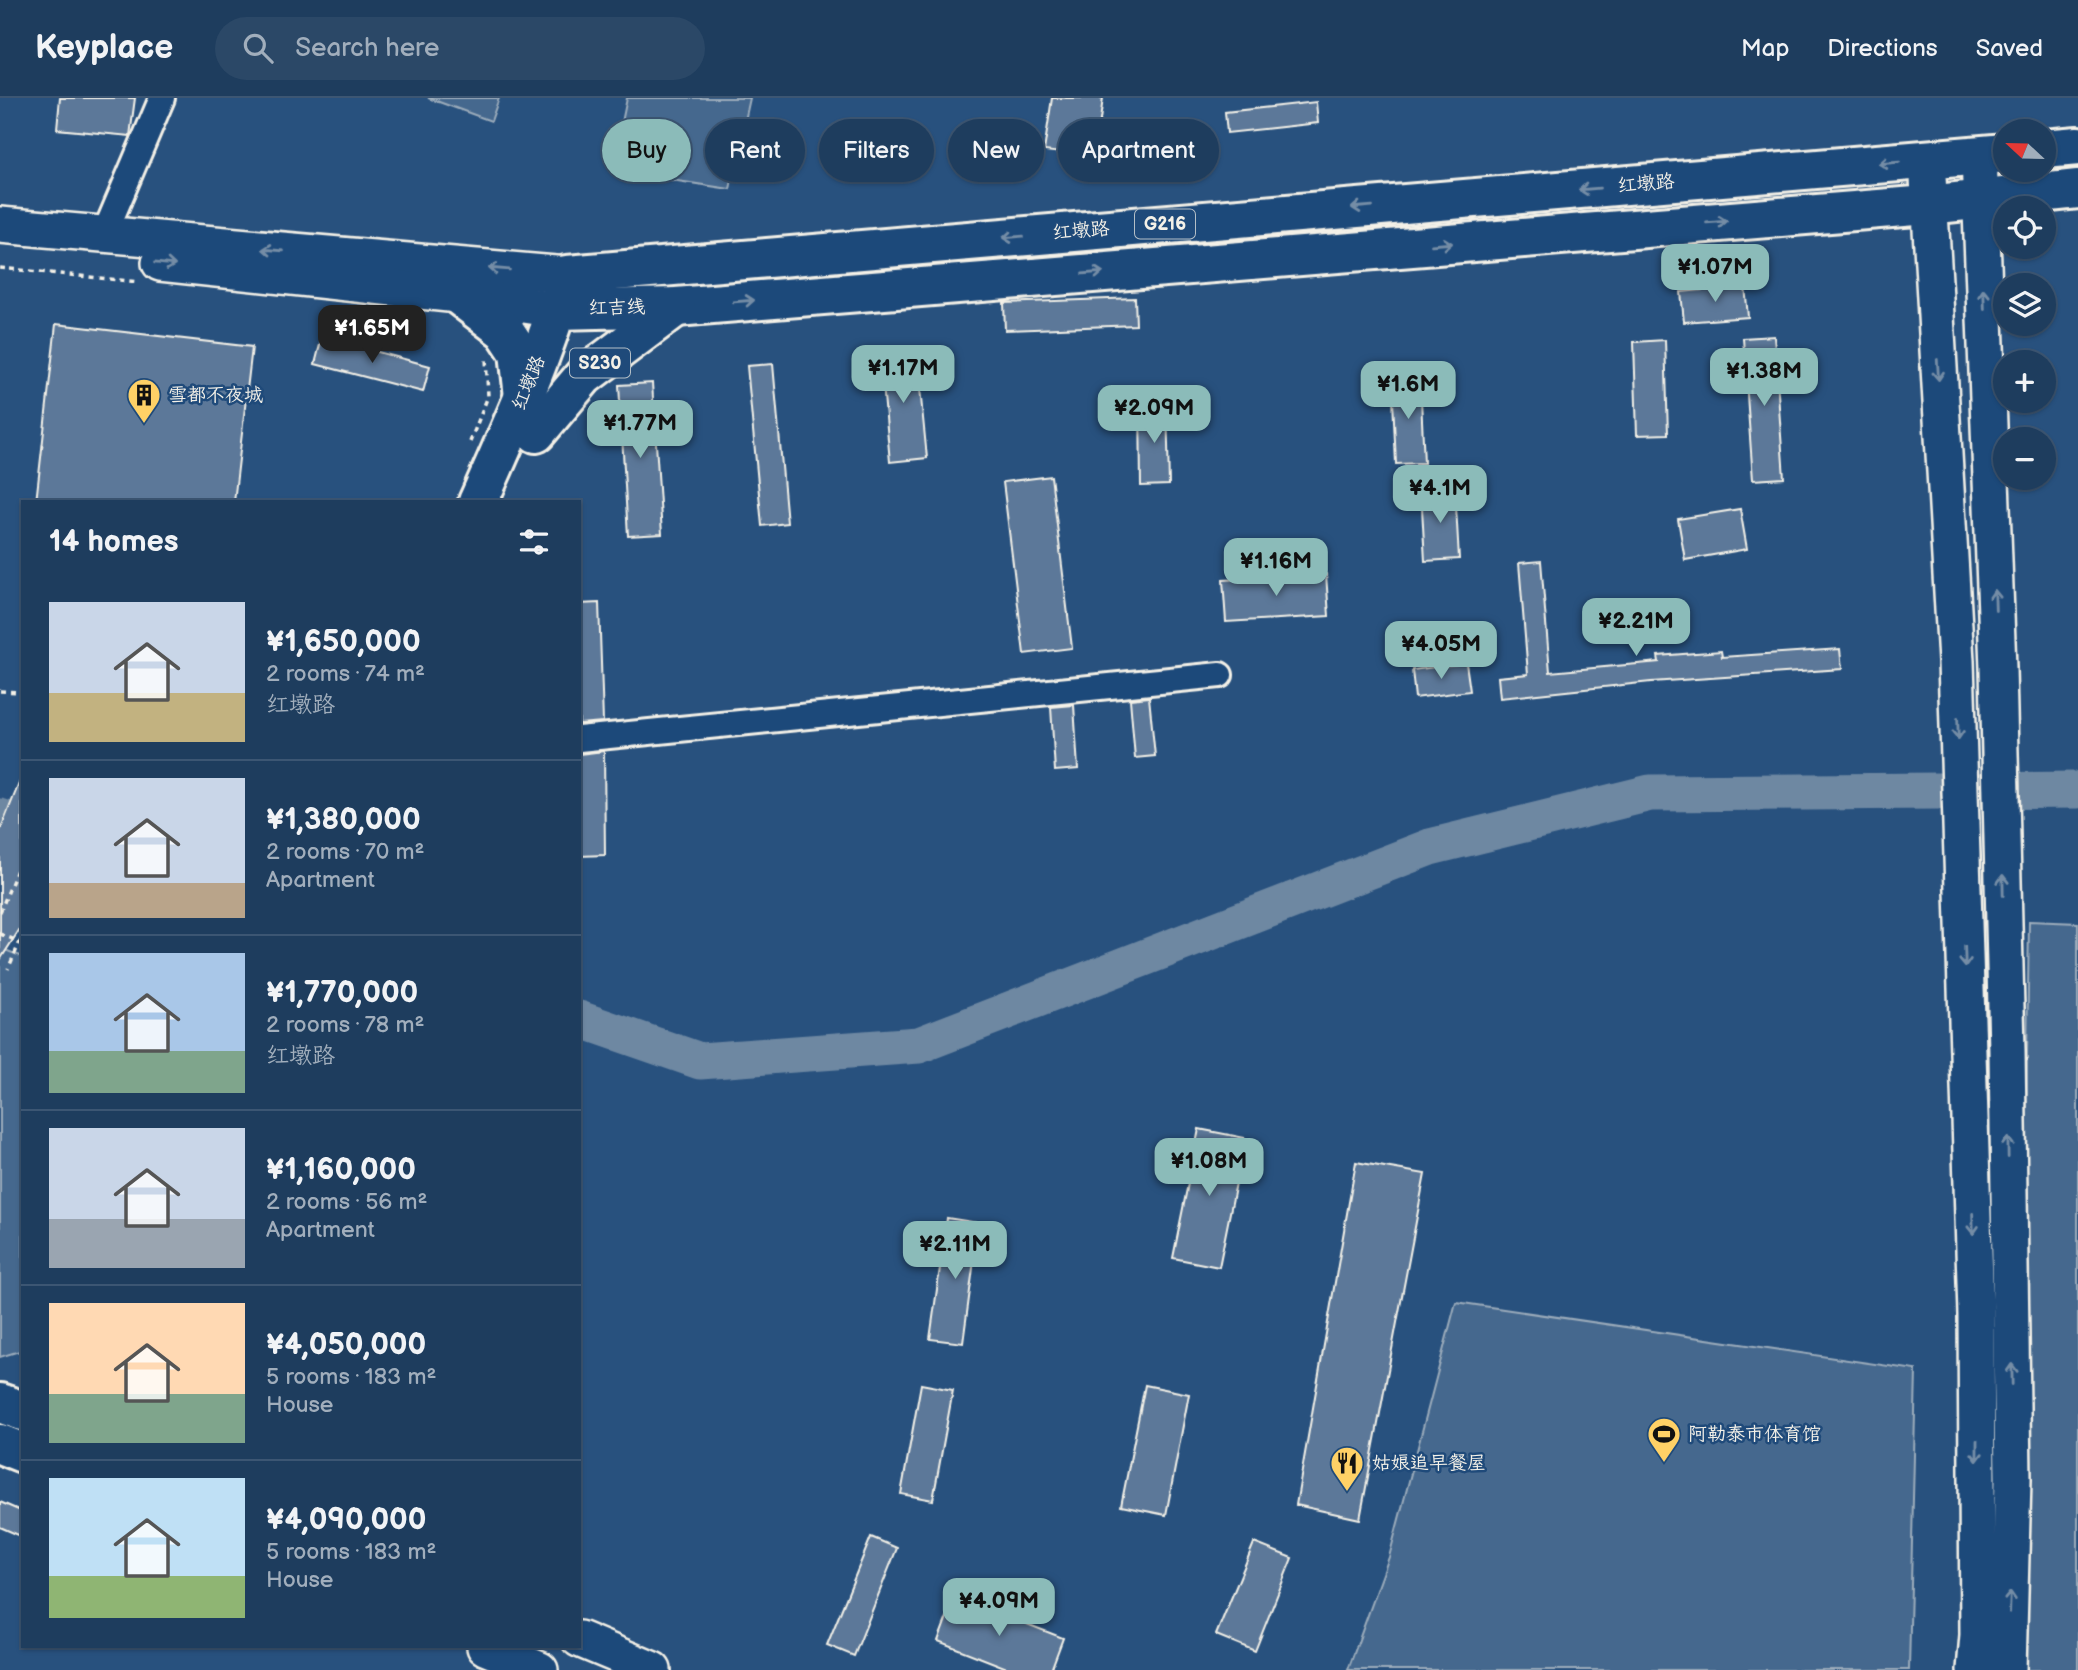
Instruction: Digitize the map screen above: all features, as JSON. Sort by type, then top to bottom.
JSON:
[{"type":"highway","points":[[2056,148],[2078,146]]},
{"type":"highway","name":"红墩路","points":[[479,500],[524,397],[576,291],[1992,154]]},
{"type":"highway","name":"G216","points":[[676,307],[1928,205],[2078,189]]},
{"type":"highway","points":[[536,433],[576,291]]},
{"type":"highway","name":"红吉线","points":[[576,291],[676,307]]},
{"type":"highway","points":[[458,295],[505,331],[519,352],[524,397]]},
{"type":"highway","name":"S230","points":[[536,433],[583,376],[676,307]]},
{"type":"highway","name":"红墩路","points":[[507,500],[536,433]]},
{"type":"highway","points":[[0,1403],[21,1410]]},
{"type":"highway","points":[[0,1444],[21,1452]]},
{"type":"main road","points":[[1992,154],[1980,199],[1998,668],[2007,1051],[2013,1479],[2008,1670]]},
{"type":"main road","points":[[1927,160],[1956,661],[1976,1329],[1978,1635],[1975,1670]]},
{"type":"main road","points":[[0,225],[576,291]]},
{"type":"main road","points":[[0,246],[458,295],[576,291]]},
{"type":"main road","points":[[581,1640],[653,1670]]},
{"type":"main road","points":[[487,1648],[540,1670]]},
{"type":"street","points":[[104,235],[162,98]]},
{"type":"street","points":[[581,739],[1220,675]]},
{"type":"path","points":[[0,268],[150,283]]},
{"type":"path","points":[[470,443],[488,396],[486,356]]},
{"type":"path","points":[[0,691],[21,692]]},
{"type":"path","points":[[0,912],[21,860]]},
{"type":"path","points":[[0,934],[20,942],[8,969]]},
{"type":"shaded area","points":[[428,98],[499,98],[491,121]]},
{"type":"shaded area","points":[[627,98],[750,98],[745,119],[705,119],[705,182],[732,182],[730,189],[684,182],[691,182],[691,119],[623,119]]},
{"type":"shaded area","points":[[2029,921],[2078,923],[2078,1670],[2018,1670]]},
{"type":"shaded area","points":[[0,948],[21,956],[21,1351],[0,1357]]},
{"type":"shaded area","name":"阿勒泰市体育馆","points":[[1456,1302],[1916,1370],[1909,1670],[1348,1670],[1389,1557]]},
{"type":"building","points":[[60,98],[135,98],[130,136],[57,129]]},
{"type":"building","points":[[1052,98],[1103,98],[1100,119],[1058,119],[1058,153],[1044,151]]},
{"type":"building","points":[[1316,102],[1318,123],[1227,133],[1225,112]]},
{"type":"building","points":[[1745,286],[1748,317],[1684,322],[1681,292]]},
{"type":"building","points":[[1135,298],[1136,325],[1005,330],[1004,303]]},
{"type":"building","name":"雪都不夜城","points":[[56,324],[252,347],[234,500],[36,500]]},
{"type":"building","points":[[1774,336],[1784,478],[1753,480],[1743,338]]},
{"type":"building","points":[[322,337],[430,366],[423,392],[315,364]]},
{"type":"building","points":[[1665,340],[1668,434],[1637,435],[1634,342]]},
{"type":"building","points":[[916,348],[927,458],[890,462],[880,351]]},
{"type":"building","points":[[773,364],[787,523],[762,526],[747,366]]},
{"type":"building","points":[[1420,377],[1424,463],[1396,464],[1392,378]]},
{"type":"building","points":[[652,383],[662,534],[628,536],[619,385]]},
{"type":"building","points":[[1140,403],[1167,403],[1169,485],[1141,486]]},
{"type":"building","points":[[1051,476],[1072,648],[1024,654],[1003,482]]},
{"type":"building","points":[[1455,488],[1459,559],[1425,561],[1421,490]]},
{"type":"building","points":[[1740,509],[1747,549],[1685,560],[1678,519]]},
{"type":"building","points":[[1541,561],[1550,672],[1659,662],[1658,656],[1721,651],[1722,657],[1840,649],[1842,669],[1651,682],[1500,698],[1498,677],[1528,674],[1519,563]]},
{"type":"building","points":[[1326,574],[1329,616],[1226,622],[1223,580]]},
{"type":"building","points":[[599,603],[603,722],[581,724],[581,604]]},
{"type":"building","points":[[1466,663],[1470,691],[1415,698],[1412,670]]},
{"type":"building","points":[[1149,697],[1155,756],[1135,758],[1130,699]]},
{"type":"building","points":[[1074,705],[1078,769],[1055,771],[1051,707]]},
{"type":"building","points":[[604,751],[605,855],[581,856],[581,754]]},
{"type":"building","points":[[21,778],[21,927],[0,960],[0,831]]},
{"type":"building","points":[[1199,1129],[1245,1138],[1219,1267],[1173,1258]]},
{"type":"building","points":[[1356,1162],[1425,1174],[1360,1519],[1296,1505]]},
{"type":"building","points":[[947,1218],[979,1223],[963,1343],[930,1339]]},
{"type":"building","points":[[921,1384],[953,1390],[933,1500],[901,1494]]},
{"type":"building","points":[[1145,1385],[1189,1394],[1166,1515],[1121,1506]]},
{"type":"building","points":[[0,1502],[21,1511],[21,1536],[0,1527]]},
{"type":"building","points":[[871,1537],[897,1548],[854,1656],[827,1645]]},
{"type":"building","points":[[1254,1543],[1292,1558],[1255,1651],[1216,1635]]},
{"type":"building","points":[[955,1596],[1063,1638],[1051,1670],[1012,1670],[938,1641]]},
{"type":"waterway","points":[[581,1020],[700,1061],[919,1045],[1430,847],[1650,793],[2078,790]]},
{"type":"waterway","points":[[0,817],[21,824]]},
{"type":"place","name":"雪都不夜城","points":[[144,425]]},
{"type":"place","name":"阿勒泰市体育馆","points":[[1664,1464]]},
{"type":"place","name":"姑娘追早餐屋","points":[[1347,1493]]}]
